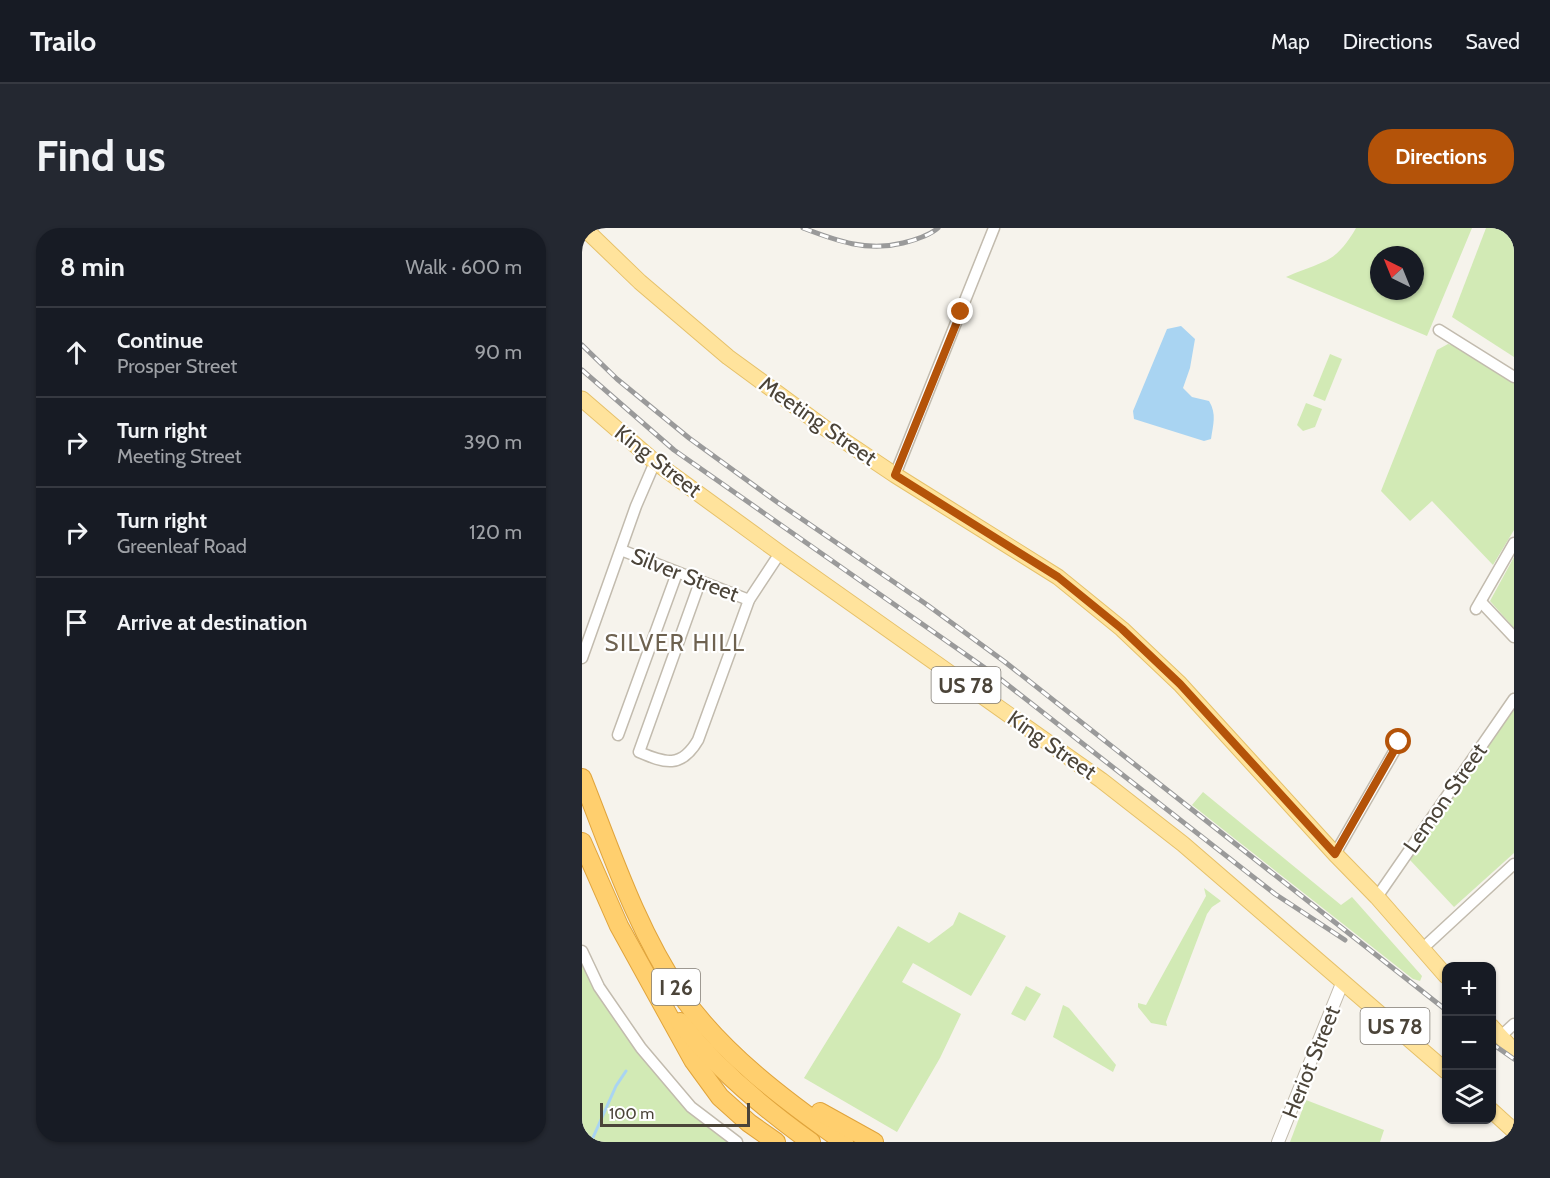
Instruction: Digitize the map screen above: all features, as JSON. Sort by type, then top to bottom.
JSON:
[{"type":"highway","name":"I 26","points":[[582,778],[626,891],[657,957],[681,995],[719,1040],[786,1101],[844,1142]]},
{"type":"highway","name":"I 26","points":[[582,842],[619,926],[651,986],[688,1033],[733,1080],[774,1116],[811,1142]]},
{"type":"highway","points":[[651,986],[693,1060],[720,1098],[748,1124],[776,1142]]},
{"type":"highway","points":[[719,1040],[808,1106],[874,1142]]},
{"type":"main road","name":"Meeting Street","points":[[584,228],[640,282],[723,353],[825,428],[895,475],[1058,577],[1122,629],[1180,684],[1377,897],[1442,972]]},
{"type":"main road","name":"King Street","points":[[582,399],[655,462],[1101,780],[1183,844],[1445,1070]]},
{"type":"main road","points":[[1496,1031],[1514,1051]]},
{"type":"main road","points":[[1496,1115],[1514,1131]]},
{"type":"street","points":[[895,475],[994,228]]},
{"type":"street","points":[[1439,330],[1514,377]]},
{"type":"street","points":[[582,658],[641,492],[655,462]]},
{"type":"street","points":[[1514,543],[1478,605],[1514,637]]},
{"type":"street","name":"Silver Street","points":[[621,550],[749,600]]},
{"type":"street","points":[[700,582],[639,752],[664,762],[671,762],[683,756],[694,747],[749,600],[780,553]]},
{"type":"street","points":[[618,735],[677,573]]},
{"type":"street","name":"Lemon Street","points":[[1377,897],[1514,699]]},
{"type":"street","points":[[1335,854],[1399,742]]},
{"type":"street","points":[[1422,949],[1514,864]]},
{"type":"street","points":[[582,951],[599,987],[641,1048],[691,1107],[737,1142]]},
{"type":"street","name":"Heriot Street","points":[[1278,1142],[1343,981]]},
{"type":"street","points":[[1496,1031],[1514,1024]]},
{"type":"green space","points":[[1356,228],[1472,228],[1427,336],[1286,277],[1328,259],[1342,248]]},
{"type":"green space","points":[[1486,228],[1514,228],[1514,357],[1452,317]]},
{"type":"green space","points":[[1448,344],[1456,346],[1514,383],[1514,530],[1493,565],[1432,501],[1410,521],[1381,491],[1437,350]]},
{"type":"green space","points":[[1330,354],[1342,359],[1325,401],[1313,396]]},
{"type":"green space","points":[[1306,403],[1322,409],[1315,427],[1303,431],[1297,425]]},
{"type":"green space","points":[[1514,557],[1514,628],[1490,601]]},
{"type":"green space","points":[[1514,707],[1514,853],[1454,907],[1410,860]]},
{"type":"green space","points":[[1203,792],[1341,905],[1352,897],[1422,976],[1420,981],[1413,979],[1192,805]]},
{"type":"green space","points":[[1204,888],[1221,901],[1207,914],[1166,1022],[1167,1026],[1151,1023],[1138,1007],[1138,1003],[1146,1005],[1206,896]]},
{"type":"green space","points":[[959,912],[1006,936],[971,996],[913,963],[902,982],[961,1014],[940,1058],[897,1132],[804,1078],[898,926],[929,943],[953,925]]},
{"type":"green space","points":[[582,951],[599,987],[691,1107],[737,1142],[582,1142]]},
{"type":"green space","points":[[1026,986],[1041,994],[1025,1021],[1011,1014]]},
{"type":"green space","points":[[1063,1005],[1069,1008],[1116,1065],[1113,1072],[1053,1037]]},
{"type":"green space","points":[[1306,1100],[1384,1130],[1380,1142],[1290,1142]]},
{"type":"water","points":[[1181,326],[1195,339],[1190,368],[1183,388],[1192,397],[1209,401],[1213,410],[1211,439],[1204,441],[1134,419],[1133,411],[1167,329]]},
{"type":"waterway","points":[[591,1142],[616,1086],[626,1071]]},
{"type":"railway","points":[[803,228],[840,241],[865,246],[912,241],[938,228]]},
{"type":"railway","points":[[582,345],[617,379],[689,438],[1005,662],[1442,1007]]},
{"type":"railway","points":[[582,370],[674,450],[995,675],[1275,894],[1345,940]]},
{"type":"railway","points":[[1496,1046],[1514,1059]]},
{"type":"district","name":"SILVER HILL","points":[[675,642]]},
{"type":"route","points":[[961,312],[895,475],[1058,577],[1122,629],[1180,684],[1335,854],[1399,742]]}]
